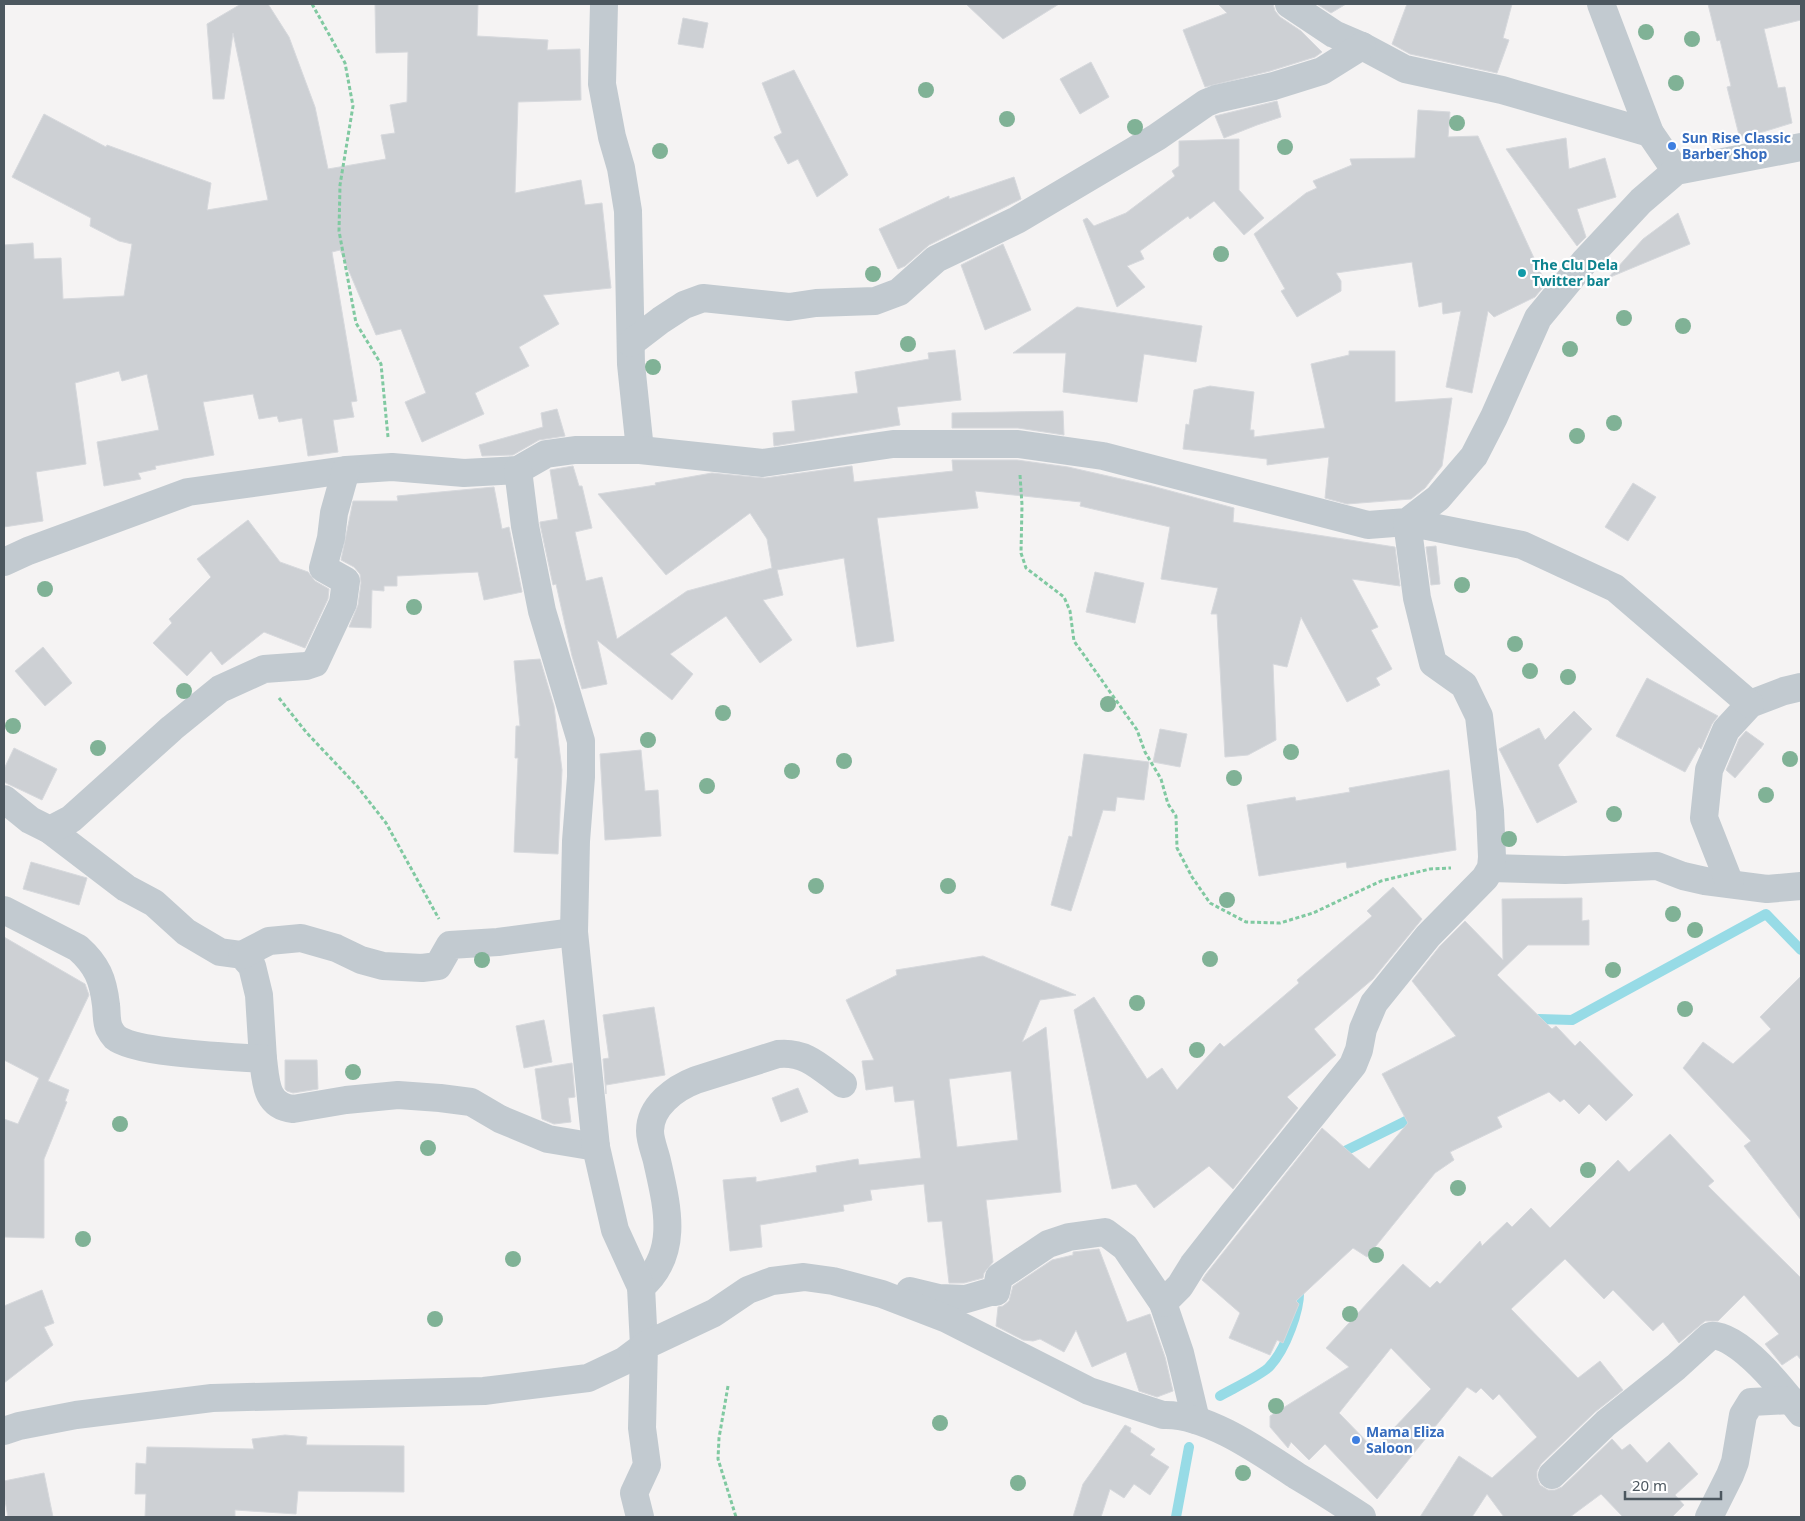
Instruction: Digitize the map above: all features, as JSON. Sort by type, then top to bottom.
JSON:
[{"type":"street","points":[[604,4],[602,84],[612,137],[621,168],[628,211],[631,364],[640,450]]},
{"type":"street","points":[[1289,4],[1334,34],[1362,46],[1405,69],[1502,90],[1650,133]]},
{"type":"street","points":[[1601,4],[1650,133],[1676,171]]},
{"type":"street","points":[[631,342],[684,305],[703,298],[790,306],[876,301],[899,292],[936,259],[1017,220],[1049,202],[1157,138],[1206,103],[1274,86],[1322,71],[1362,46]]},
{"type":"street","points":[[1407,522],[1438,498],[1474,456],[1494,417],[1538,318],[1585,261],[1641,201],[1676,171],[1801,147]]},
{"type":"street","points":[[4,562],[36,548],[188,492],[346,470],[392,467],[464,473],[518,470],[546,454],[574,450],[640,450],[763,464],[893,444],[1018,444],[1102,456],[1368,525],[1407,522],[1522,546],[1615,588],[1750,704]]},
{"type":"street","points":[[50,830],[71,819],[82,810],[172,728],[220,689],[264,669],[306,666],[315,663],[343,603],[346,581],[323,568],[331,538],[334,513],[346,470]]},
{"type":"street","points":[[518,470],[525,526],[542,611],[581,741],[574,932],[596,1147],[615,1230],[642,1287],[644,1346],[642,1428],[647,1465],[637,1505],[621,1517]]},
{"type":"street","points":[[1163,1303],[1180,1286],[1193,1265],[1233,1214],[1354,1065],[1363,1028],[1374,1003],[1428,936],[1485,878],[1491,868],[1490,811],[1479,716],[1464,684],[1433,662],[1416,598],[1407,522]]},
{"type":"street","points":[[1730,884],[1704,818],[1709,770],[1726,730],[1750,704],[1784,691],[1801,688]]},
{"type":"street","points":[[4,800],[30,820],[50,830],[126,888],[154,903],[186,932],[220,952],[242,955],[268,941],[301,938],[336,948],[361,960],[383,966],[422,968],[438,966],[450,945],[498,942],[574,932]]},
{"type":"street","points":[[1491,868],[1565,870],[1657,866],[1682,876],[1705,881],[1767,889],[1801,886]]},
{"type":"street","points":[[4,910],[78,948],[88,956],[99,973],[106,1005],[108,1027],[115,1037],[142,1047],[200,1056],[264,1059]]},
{"type":"street","points":[[242,955],[252,966],[258,995],[266,1086],[278,1106],[293,1109],[346,1100],[398,1095],[440,1098],[471,1102],[500,1119],[548,1139],[596,1147]]},
{"type":"street","points":[[642,1287],[652,1277],[666,1251],[668,1234],[665,1199],[650,1131],[653,1118],[661,1103],[683,1085],[778,1054],[789,1053],[803,1056],[843,1084]]},
{"type":"street","points":[[882,1294],[913,1290],[939,1298],[966,1299],[996,1292],[999,1277],[1048,1244],[1069,1236],[1105,1232],[1125,1247],[1163,1303],[1180,1353],[1196,1420]]},
{"type":"street","points":[[4,1431],[76,1415],[212,1398],[484,1391],[588,1378],[624,1361],[644,1346],[714,1313],[748,1290],[772,1281],[804,1277],[832,1281],[882,1294],[947,1319],[1089,1391],[1163,1414],[1175,1414],[1196,1420],[1241,1440],[1362,1517]]},
{"type":"street","points":[[1552,1475],[1606,1423],[1676,1367],[1710,1336],[1715,1335],[1730,1340],[1748,1353],[1796,1406]]},
{"type":"street","points":[[1709,1517],[1735,1462],[1742,1415],[1751,1402],[1796,1406]]},
{"type":"path","points":[[312,4],[345,63],[353,106],[340,185],[339,231],[356,323],[380,364],[392,467]]},
{"type":"path","points":[[1018,444],[1022,505],[1021,553],[1026,568],[1064,597],[1070,611],[1074,642],[1137,730],[1145,752],[1161,779],[1168,804],[1176,816],[1177,848],[1192,877],[1210,904],[1246,922],[1280,923],[1313,913],[1381,881],[1430,868],[1491,868]]},
{"type":"path","points":[[264,669],[276,694],[306,732],[357,786],[386,823],[437,912],[450,945]]},
{"type":"path","points":[[728,1386],[718,1459],[736,1517]]},
{"type":"building","points":[[241,4],[268,4],[289,37],[315,107],[328,169],[386,159],[381,135],[395,133],[390,105],[407,102],[408,52],[376,53],[375,4],[478,4],[477,36],[548,40],[547,50],[580,49],[581,100],[518,102],[515,193],[581,180],[585,205],[602,203],[611,288],[543,295],[559,324],[519,347],[529,366],[475,393],[484,414],[422,442],[405,402],[426,393],[401,329],[376,335],[340,250],[332,252],[357,401],[351,402],[354,417],[333,420],[338,452],[308,456],[302,418],[279,422],[277,416],[259,419],[253,394],[203,402],[214,455],[155,466],[156,469],[138,473],[141,479],[104,486],[97,442],[159,430],[147,374],[122,381],[119,371],[75,383],[86,464],[36,472],[43,521],[4,527],[4,245],[33,243],[34,259],[61,258],[63,299],[124,296],[132,244],[119,241],[90,226],[91,218],[12,177],[44,114],[106,147],[107,145],[211,183],[207,210],[268,200],[233,33],[224,99],[213,99],[207,24]]},
{"type":"building","points":[[966,4],[1059,4],[1003,39]]},
{"type":"building","points":[[1218,4],[1273,4],[1275,11],[1280,17],[1301,31],[1322,52],[1315,57],[1270,71],[1205,87],[1183,30],[1227,13]]},
{"type":"building","points":[[1317,4],[1346,4],[1331,13]]},
{"type":"building","points":[[1407,4],[1512,4],[1503,38],[1509,40],[1497,73],[1410,54],[1392,44]]},
{"type":"building","points":[[1708,4],[1801,4],[1801,20],[1764,29],[1778,88],[1785,87],[1792,123],[1740,139],[1727,87],[1731,86],[1720,40],[1717,41]]},
{"type":"building","points":[[683,18],[708,23],[703,48],[678,44]]},
{"type":"building","points":[[1091,62],[1109,97],[1080,114],[1060,79]]},
{"type":"building","points":[[794,70],[848,175],[817,197],[798,159],[788,164],[774,137],[782,133],[762,83]]},
{"type":"building","points":[[1277,101],[1281,117],[1224,138],[1215,116]]},
{"type":"building","points":[[1418,110],[1450,112],[1448,137],[1478,136],[1545,282],[1545,285],[1535,297],[1494,317],[1488,311],[1472,393],[1446,387],[1461,311],[1443,314],[1442,302],[1419,307],[1412,262],[1336,273],[1341,281],[1341,291],[1297,317],[1281,291],[1285,289],[1254,234],[1306,193],[1317,188],[1313,181],[1352,165],[1350,159],[1415,158]]},
{"type":"building","points":[[1566,138],[1569,169],[1605,158],[1616,197],[1577,209],[1586,237],[1577,246],[1506,149]]},
{"type":"building","points":[[1239,139],[1239,190],[1264,218],[1244,235],[1214,201],[1190,219],[1188,216],[1140,251],[1144,259],[1127,266],[1145,287],[1117,307],[1083,220],[1087,218],[1094,226],[1126,213],[1175,176],[1172,171],[1179,166],[1179,141]]},
{"type":"building","points":[[1014,177],[1021,199],[929,245],[905,266],[898,269],[879,229],[949,196],[949,199]]},
{"type":"building","points":[[1678,213],[1690,244],[1608,278],[1643,239]]},
{"type":"building","points":[[1003,244],[1031,310],[985,330],[961,265]]},
{"type":"building","points":[[1077,307],[1202,326],[1196,362],[1144,354],[1137,402],[1063,392],[1066,353],[1013,353]]},
{"type":"building","points":[[955,350],[961,400],[897,407],[900,425],[774,446],[773,433],[795,431],[792,401],[858,393],[855,372],[929,359],[928,353]]},
{"type":"building","points":[[1349,351],[1395,351],[1395,402],[1452,398],[1442,466],[1425,488],[1411,499],[1347,504],[1325,498],[1329,457],[1267,465],[1267,459],[1183,449],[1186,424],[1189,425],[1194,390],[1210,386],[1254,392],[1250,430],[1254,430],[1254,437],[1325,428],[1311,364],[1349,355]]},
{"type":"building","points":[[557,409],[565,436],[539,440],[513,455],[482,456],[479,445],[543,427],[541,413]]},
{"type":"building","points":[[1063,411],[1064,435],[1018,428],[952,428],[952,413]]},
{"type":"building","points":[[952,460],[1017,460],[1068,467],[1152,486],[1234,508],[1233,522],[1395,547],[1400,586],[1352,579],[1378,627],[1371,630],[1392,669],[1376,678],[1380,685],[1347,702],[1301,617],[1287,667],[1273,664],[1276,740],[1248,755],[1225,757],[1217,614],[1211,614],[1218,588],[1161,579],[1170,527],[1080,506],[1081,502],[975,491],[978,508],[877,518],[894,641],[857,647],[844,558],[777,570],[783,595],[763,600],[792,640],[760,663],[726,616],[670,654],[693,674],[672,700],[597,640],[607,684],[582,689],[572,656],[556,584],[553,585],[540,524],[540,522],[558,519],[550,470],[573,466],[579,486],[582,486],[592,528],[575,532],[586,581],[602,577],[617,639],[687,591],[772,568],[767,539],[750,513],[666,575],[598,494],[656,485],[655,483],[712,473],[765,478],[852,466],[854,482],[953,471]]},
{"type":"building","points":[[1633,483],[1656,497],[1628,541],[1605,527]]},
{"type":"building","points":[[494,487],[502,529],[509,527],[522,592],[484,600],[478,572],[397,576],[397,586],[384,586],[384,591],[372,590],[371,628],[349,627],[358,605],[361,583],[360,574],[354,567],[341,560],[353,501],[398,501],[397,496]]},
{"type":"building","points":[[248,520],[280,562],[308,572],[315,581],[329,589],[328,599],[305,648],[264,632],[222,665],[211,651],[187,676],[153,643],[172,623],[169,619],[211,577],[197,559]]},
{"type":"building","points":[[1436,546],[1440,584],[1431,585],[1426,547]]},
{"type":"building","points":[[1095,572],[1144,583],[1135,623],[1086,612]]},
{"type":"building","points":[[43,647],[72,683],[45,706],[15,671]]},
{"type":"building","points":[[540,659],[554,706],[562,770],[558,854],[514,852],[518,758],[515,758],[516,726],[520,726],[514,661]]},
{"type":"building","points":[[1647,678],[1718,716],[1712,724],[1701,749],[1699,747],[1685,772],[1616,736]]},
{"type":"building","points":[[1574,711],[1592,729],[1558,765],[1577,802],[1537,823],[1499,749],[1539,728],[1545,740]]},
{"type":"building","points":[[1160,729],[1187,734],[1180,767],[1153,762]]},
{"type":"building","points":[[1746,731],[1764,744],[1735,778],[1726,770],[1739,739]]},
{"type":"building","points":[[14,748],[57,769],[42,800],[4,782],[4,769]]},
{"type":"building","points":[[641,750],[645,791],[658,790],[661,836],[605,840],[600,754]]},
{"type":"building","points":[[1084,754],[1149,762],[1144,800],[1117,797],[1115,811],[1103,810],[1071,911],[1051,905],[1069,836],[1072,837]]},
{"type":"building","points":[[1449,770],[1456,850],[1347,868],[1346,862],[1259,876],[1247,805],[1295,797],[1296,801],[1350,792],[1349,788]]},
{"type":"building","points":[[31,862],[87,878],[79,905],[23,889]]},
{"type":"building","points":[[1393,887],[1422,919],[1373,979],[1314,1029],[1336,1055],[1287,1097],[1298,1108],[1233,1189],[1209,1166],[1154,1208],[1136,1184],[1112,1189],[1074,1010],[1094,997],[1147,1079],[1162,1068],[1177,1090],[1220,1043],[1224,1047],[1299,983],[1297,980],[1372,916],[1367,911]]},
{"type":"building","points":[[1582,898],[1582,921],[1589,920],[1589,945],[1528,945],[1497,975],[1552,1029],[1556,1026],[1575,1046],[1580,1041],[1633,1095],[1606,1121],[1589,1104],[1579,1114],[1564,1099],[1560,1102],[1549,1092],[1497,1117],[1502,1127],[1450,1152],[1454,1160],[1435,1173],[1367,1257],[1353,1248],[1296,1301],[1299,1304],[1283,1343],[1277,1340],[1270,1355],[1229,1338],[1240,1313],[1202,1280],[1206,1274],[1322,1128],[1369,1169],[1408,1123],[1382,1074],[1456,1036],[1412,981],[1440,946],[1465,921],[1503,960],[1502,899]]},
{"type":"building","points":[[4,937],[85,984],[89,995],[48,1081],[69,1090],[65,1101],[67,1102],[44,1159],[44,1238],[4,1237],[4,1119],[18,1124],[39,1078],[4,1060]]},
{"type":"building","points":[[983,956],[1076,995],[1040,1000],[1022,1042],[1046,1027],[1061,1192],[986,1200],[993,1262],[984,1273],[983,1278],[964,1283],[949,1283],[942,1221],[928,1222],[924,1184],[870,1190],[872,1200],[843,1205],[844,1211],[760,1225],[762,1247],[730,1251],[723,1180],[756,1177],[756,1182],[817,1172],[816,1166],[858,1159],[859,1165],[921,1158],[914,1100],[895,1102],[893,1086],[866,1090],[862,1061],[874,1060],[846,1000],[897,975],[896,970]],"holes":[[[1011,1071],[1018,1140],[957,1147],[949,1079]]]},
{"type":"building","points":[[1801,976],[1801,1220],[1744,1146],[1751,1141],[1683,1068],[1703,1042],[1733,1064],[1771,1029],[1760,1017]]},
{"type":"building","points":[[654,1007],[665,1075],[606,1085],[606,1094],[603,1059],[609,1058],[603,1015]]},
{"type":"building","points":[[544,1020],[552,1062],[524,1068],[516,1026]]},
{"type":"building","points":[[285,1060],[317,1060],[318,1089],[293,1093],[287,1091],[285,1089]]},
{"type":"building","points":[[572,1063],[575,1097],[568,1098],[571,1122],[554,1124],[542,1119],[535,1069]]},
{"type":"building","points":[[798,1088],[808,1112],[781,1122],[772,1098]]},
{"type":"building","points":[[1670,1134],[1714,1181],[1708,1186],[1801,1278],[1801,1360],[1797,1355],[1782,1365],[1765,1344],[1779,1334],[1744,1295],[1718,1321],[1705,1321],[1679,1343],[1663,1322],[1653,1331],[1613,1290],[1604,1299],[1565,1259],[1511,1309],[1578,1378],[1600,1361],[1623,1390],[1595,1412],[1541,1464],[1537,1471],[1540,1485],[1548,1490],[1562,1487],[1612,1439],[1622,1450],[1630,1444],[1647,1463],[1669,1442],[1698,1474],[1675,1495],[1684,1505],[1672,1517],[1623,1517],[1601,1494],[1570,1517],[1504,1517],[1487,1494],[1472,1517],[1420,1517],[1459,1456],[1492,1478],[1537,1437],[1499,1394],[1493,1400],[1481,1388],[1476,1393],[1467,1387],[1377,1499],[1325,1444],[1309,1460],[1291,1442],[1288,1448],[1270,1427],[1270,1416],[1349,1367],[1326,1348],[1403,1264],[1430,1288],[1437,1281],[1440,1284],[1480,1241],[1482,1246],[1507,1222],[1512,1227],[1531,1208],[1550,1228],[1618,1160],[1629,1172]],"holes":[[[1391,1348],[1431,1389],[1374,1449],[1339,1413]]]},
{"type":"building","points":[[1099,1249],[1127,1322],[1150,1314],[1165,1357],[1173,1391],[1157,1397],[1139,1391],[1126,1352],[1092,1367],[1076,1330],[1064,1352],[1040,1339],[1033,1341],[1023,1340],[996,1326],[998,1307],[1003,1306],[1009,1301],[1013,1286],[1052,1260],[1073,1255],[1073,1252]]},
{"type":"building","points":[[42,1290],[54,1323],[44,1327],[53,1345],[4,1383],[4,1306]]},
{"type":"building","points":[[1125,1425],[1131,1428],[1130,1432],[1155,1449],[1150,1455],[1169,1467],[1150,1495],[1134,1484],[1124,1498],[1110,1489],[1101,1517],[1073,1517],[1083,1484]]},
{"type":"building","points":[[285,1435],[307,1437],[306,1445],[404,1446],[404,1492],[298,1491],[296,1514],[235,1510],[235,1517],[145,1517],[146,1494],[135,1494],[136,1463],[146,1464],[147,1447],[254,1449],[252,1439]]},
{"type":"building","points":[[44,1473],[53,1517],[8,1517],[4,1495],[4,1481]]},
{"type":"waterway","points":[[1531,1027],[1539,1019],[1572,1020],[1766,914],[1801,950]]},
{"type":"waterway","points":[[1347,1160],[1343,1152],[1418,1115]]},
{"type":"waterway","points":[[1220,1396],[1261,1373],[1276,1359],[1295,1317],[1299,1287]]},
{"type":"waterway","points":[[1176,1517],[1189,1447]]},
{"type":"place","name":"Sun Rise Classic Barber Shop","points":[[1672,146]]},
{"type":"place","name":"The Clu Dela Twitter bar","points":[[1522,273]]},
{"type":"place","name":"Mama Eliza Saloon","points":[[1356,1440]]}]
